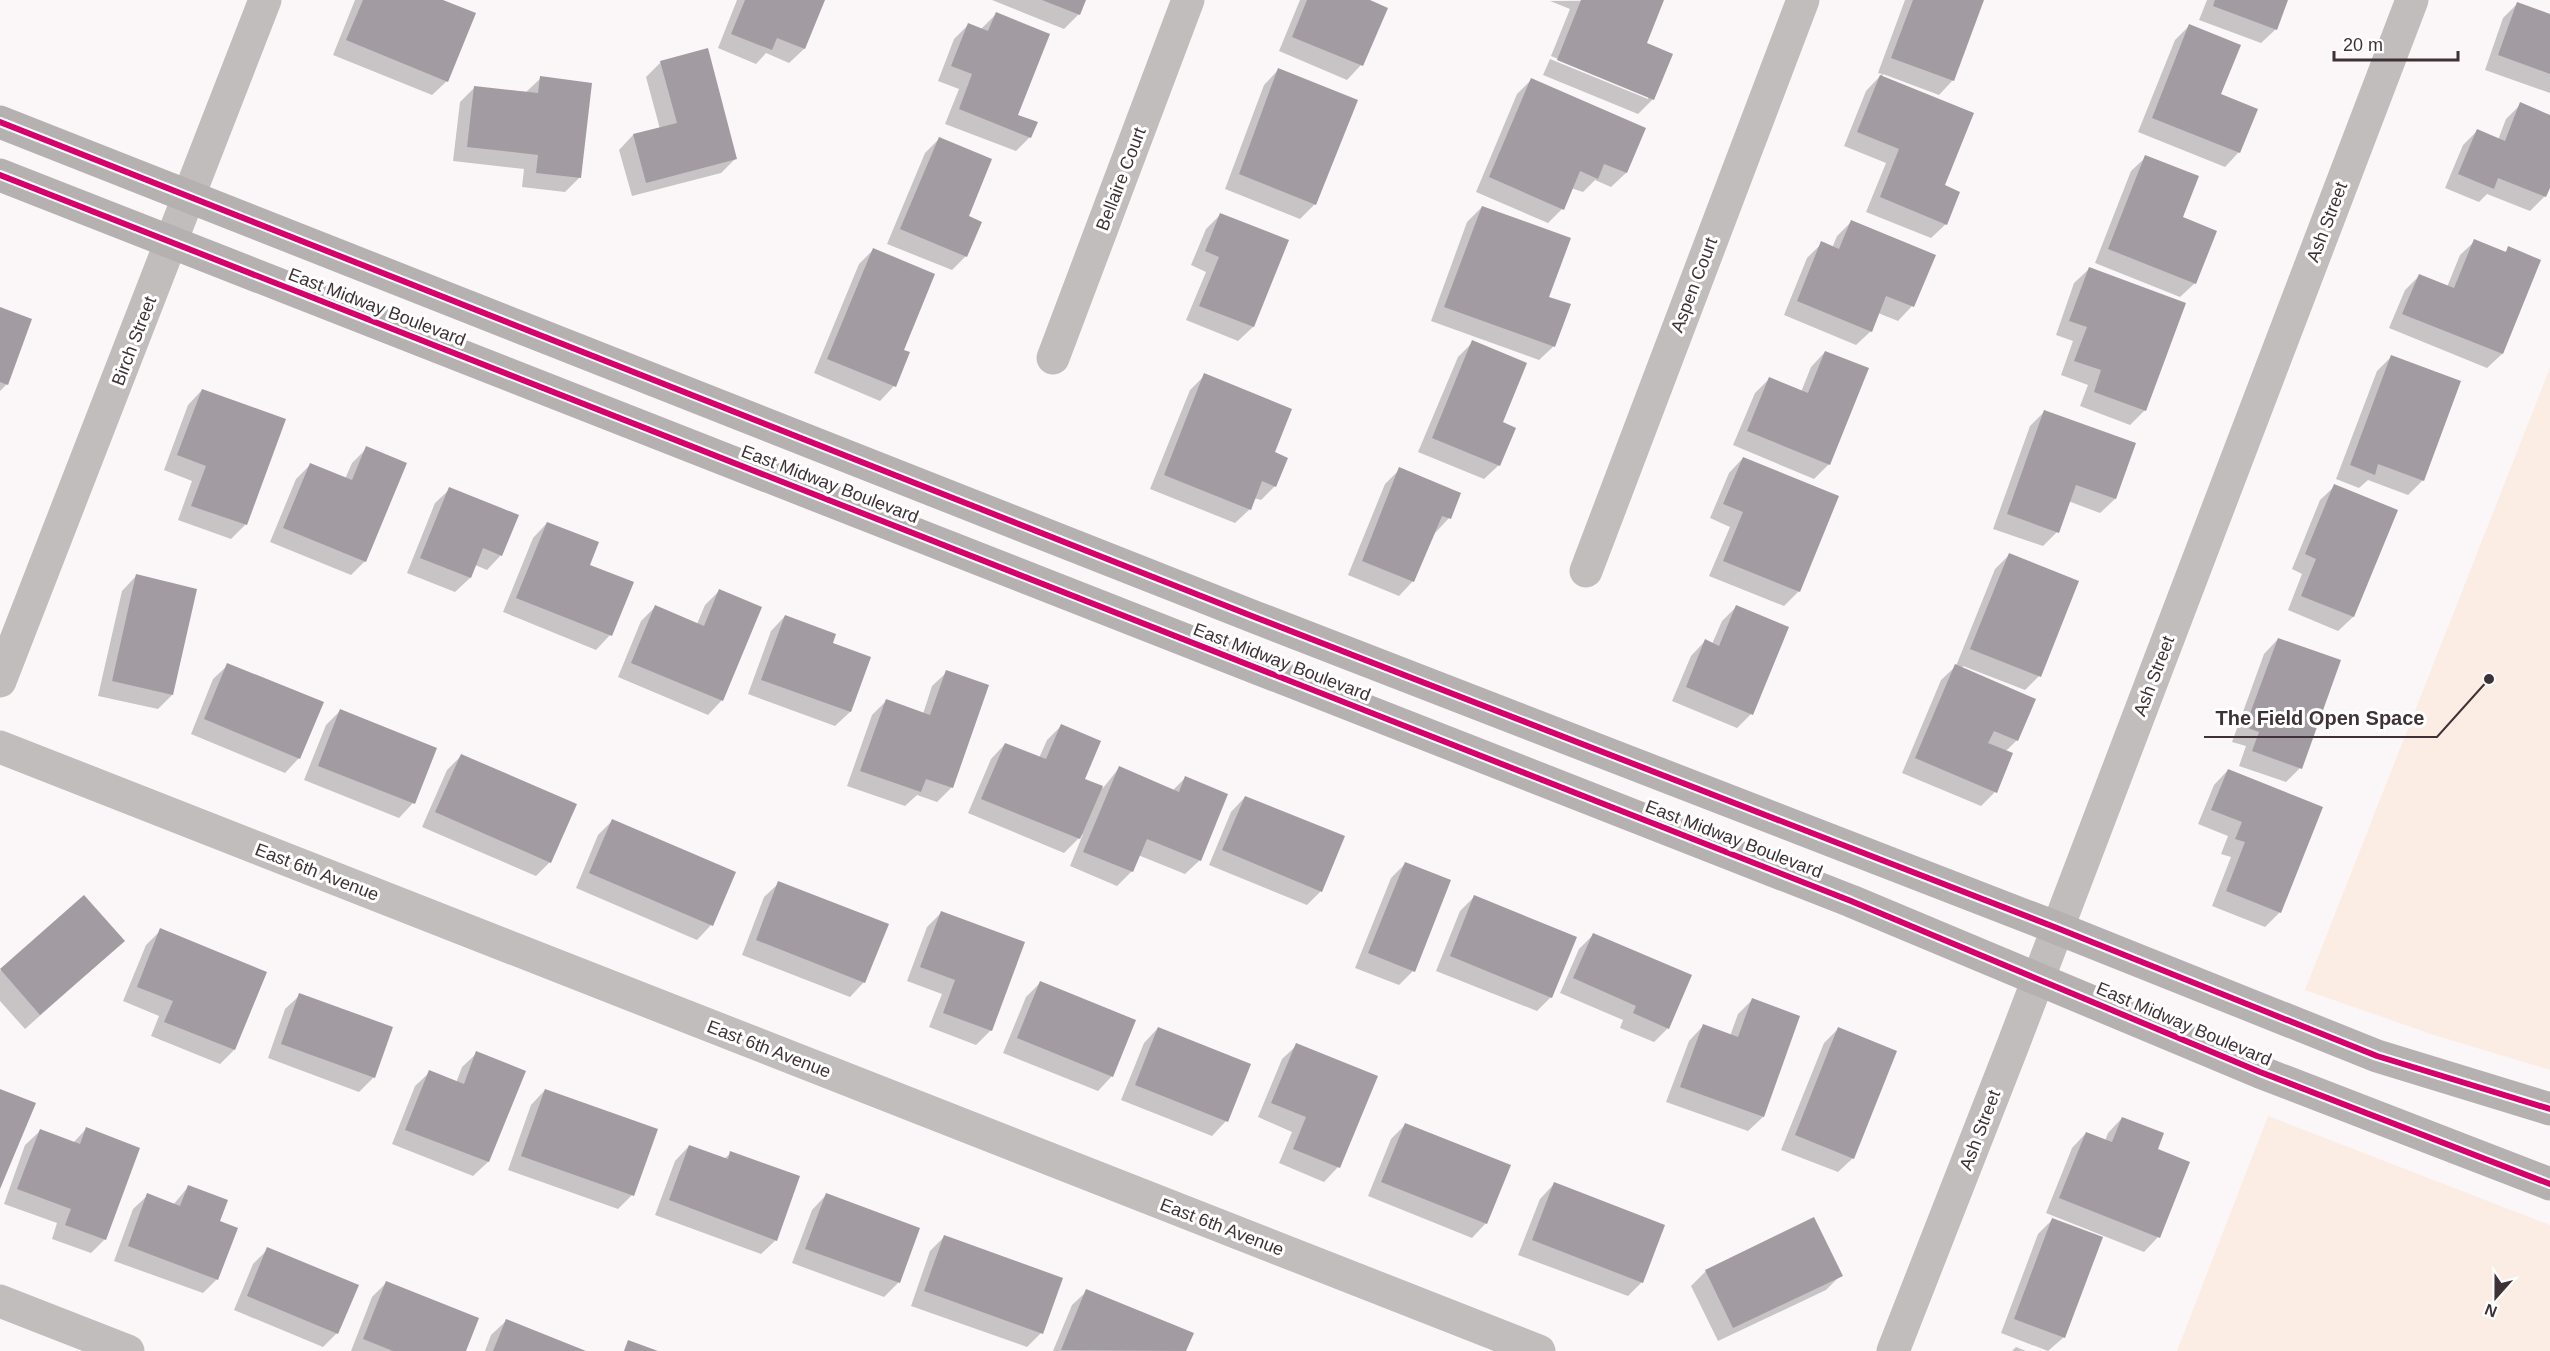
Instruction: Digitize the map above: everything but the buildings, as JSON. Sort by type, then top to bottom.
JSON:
[{"type":"main road","name":"East Midway Boulevard","points":[[0,122],[1279,627],[2057,928],[2377,1056],[2550,1109]]},
{"type":"main road","name":"East Midway Boulevard","points":[[0,175],[1796,879],[2260,1072],[2550,1184]]},
{"type":"street","name":"Birch Street","points":[[0,681],[266,0]]},
{"type":"street","name":"Bellaire Court","points":[[1053,358],[1188,0]]},
{"type":"street","name":"Aspen Court","points":[[1586,571],[1803,0]]},
{"type":"street","name":"Ash Street","points":[[1893,1351],[2412,0]]},
{"type":"street","name":"East 6th Avenue","points":[[0,747],[1539,1351]]},
{"type":"street","points":[[0,1301],[128,1351]]},
{"type":"shaded area","points":[[2550,368],[2550,1070],[2434,1035],[2305,990]]},
{"type":"shaded area","points":[[2268,1116],[2550,1225],[2550,1351],[2177,1351]]},
{"type":"cycle path","points":[[0,122],[1257,618],[2057,928],[2377,1056],[2550,1109]]},
{"type":"cycle path","points":[[0,175],[1851,901],[2260,1072],[2550,1184]]},
{"type":"place","name":"The Field Open Space","points":[[2489,679]]}]
